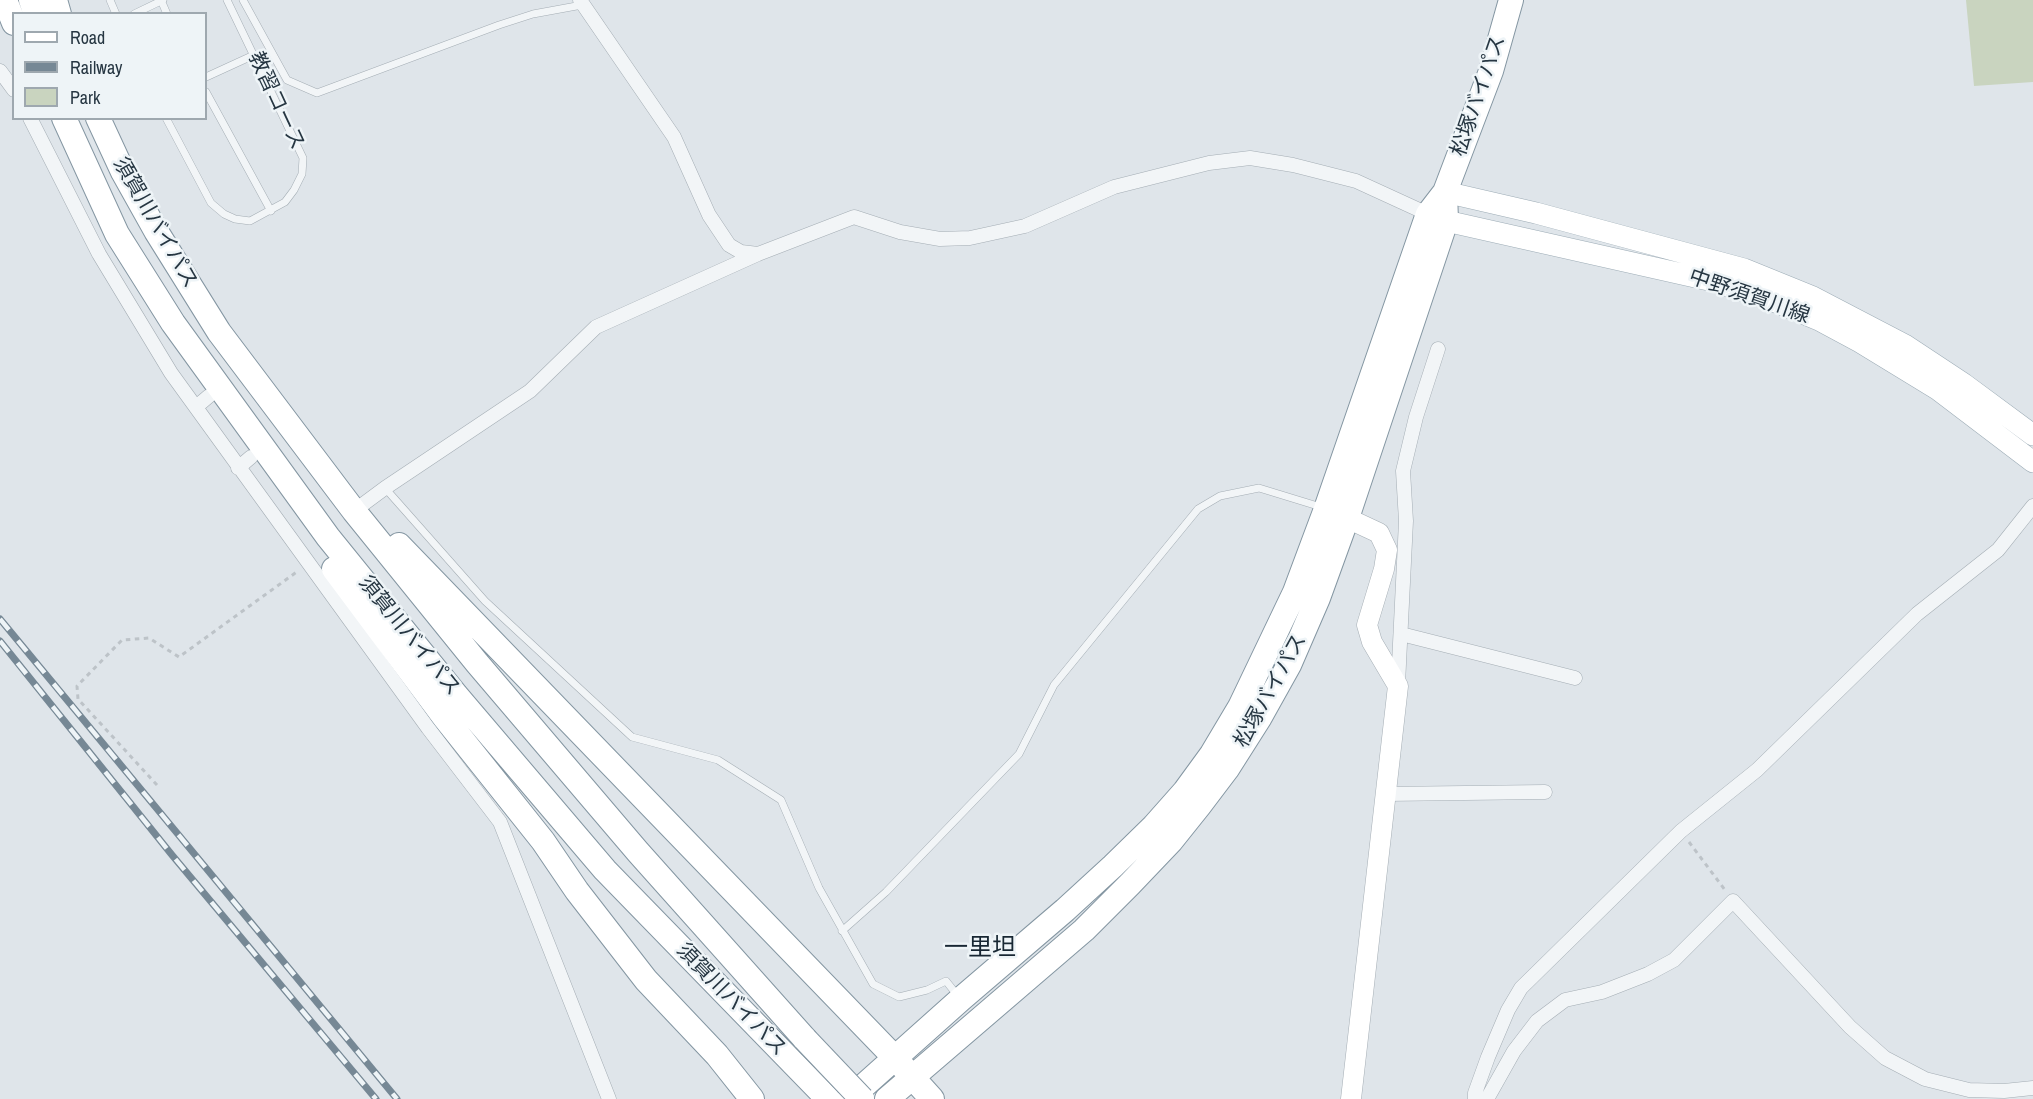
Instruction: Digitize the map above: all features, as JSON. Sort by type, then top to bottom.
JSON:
[{"type":"highway","points":[[5,0],[12,18]]},
{"type":"highway","name":"松塚バイパス","points":[[887,1099],[1084,930],[1171,841],[1227,769],[1260,717],[1289,665],[1318,598],[1336,513],[1445,192],[1491,71],[1511,0]]},
{"type":"highway","points":[[52,120],[55,129],[96,190]]},
{"type":"highway","name":"須賀川バイパス","points":[[65,120],[117,234],[173,323],[328,537],[456,695],[605,870],[828,1099]]},
{"type":"highway","name":"須賀川バイパス","points":[[99,120],[123,172],[156,231],[219,332],[354,512],[477,663],[615,825],[805,1039],[862,1099]]},
{"type":"highway","points":[[173,323],[202,402],[437,723],[543,841],[577,891],[646,980],[717,1055],[751,1098]]},
{"type":"highway","points":[[354,512],[382,527],[896,1058],[932,1099]]},
{"type":"highway","name":"松塚バイパス","points":[[849,1099],[1113,866],[1154,826],[1199,772],[1240,707],[1336,513]]},
{"type":"main road","name":"中野須賀川線","points":[[1445,192],[1536,213],[1732,266],[1813,297],[1905,345],[1964,384],[2033,435]]},
{"type":"main road","name":"中野須賀川線","points":[[1437,217],[1713,281],[1771,300],[1819,320],[1937,389],[2033,462]]},
{"type":"street","points":[[581,2],[674,137],[709,214],[729,245],[741,252],[758,254]]},
{"type":"street","points":[[0,71],[12,87]]},
{"type":"street","points":[[31,120],[99,255],[171,373],[202,402]]},
{"type":"street","points":[[354,512],[385,488],[530,391],[596,327],[758,254],[854,217],[900,232],[940,239],[970,238],[1025,226],[1114,187],[1209,162],[1250,158],[1293,165],[1356,181],[1437,217]]},
{"type":"street","points":[[1352,1099],[1398,686],[1406,521],[1403,471],[1416,417],[1438,350]]},
{"type":"street","points":[[244,462],[309,563],[437,723],[500,822],[609,1099]]},
{"type":"street","points":[[1475,1099],[1488,1057],[1508,1010],[1521,988],[1681,831],[1757,770],[1917,614],[1998,550],[2033,506]]},
{"type":"street","points":[[1336,513],[1379,533],[1387,550],[1384,569],[1367,625],[1372,642],[1398,686]]},
{"type":"street","points":[[1401,634],[1575,678]]},
{"type":"street","points":[[1385,794],[1545,792]]},
{"type":"street","points":[[1487,1099],[1514,1051],[1537,1021],[1565,1000],[1602,992],[1648,974],[1674,960],[1733,901],[1850,1027],[1885,1058],[1925,1079],[1969,1090],[2004,1091],[2033,1088]]},
{"type":"lane","points":[[138,12],[162,0]]},
{"type":"lane","name":"教習コース","points":[[167,120],[211,202],[224,214],[235,219],[250,220],[285,202],[294,190],[302,174],[303,159],[227,0]]},
{"type":"lane","points":[[243,0],[287,80],[317,93],[499,25],[581,2]]},
{"type":"lane","points":[[207,77],[254,55]]},
{"type":"lane","points":[[207,94],[271,211]]},
{"type":"lane","points":[[385,488],[485,601],[632,737],[718,760],[781,800],[819,888],[873,984],[899,997],[927,990],[946,981],[960,999]]},
{"type":"lane","points":[[842,931],[886,892],[1019,754],[1054,685],[1198,509],[1220,496],[1259,488],[1336,513]]},
{"type":"path","points":[[157,785],[78,699],[76,686],[122,640],[149,638],[179,657],[309,563]]},
{"type":"path","points":[[1681,831],[1733,901]]},
{"type":"green space","points":[[1966,0],[2033,0],[2033,82],[1974,86]]},
{"type":"railway","points":[[0,619],[397,1099]]},
{"type":"railway","points":[[0,641],[172,855],[376,1099]]},
{"type":"district","name":"一里坦","points":[[980,949]]}]
